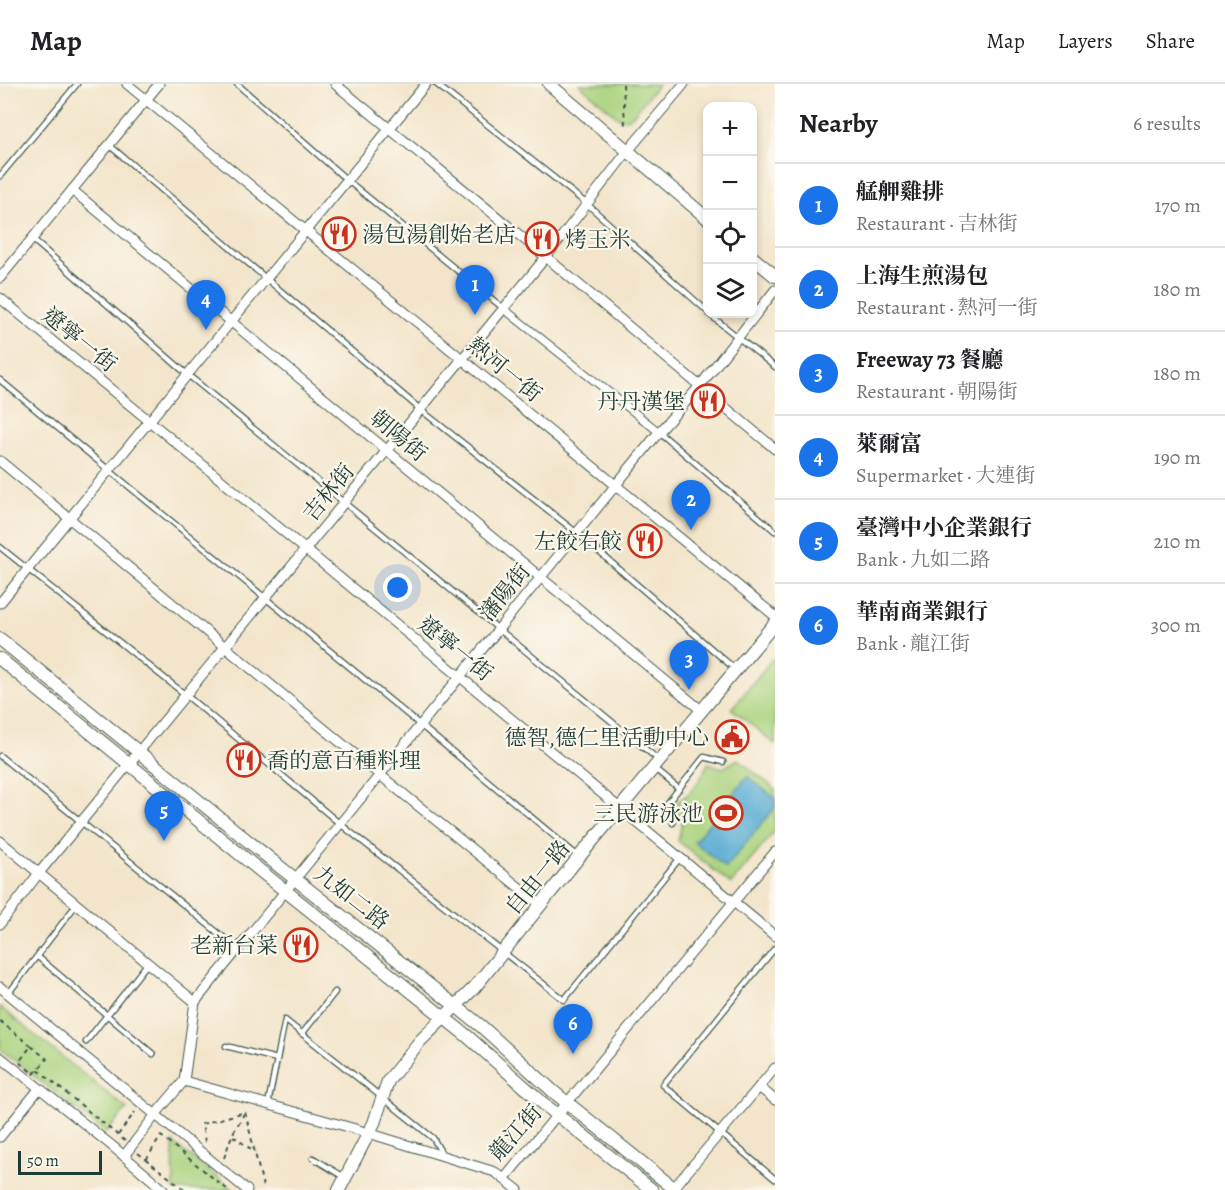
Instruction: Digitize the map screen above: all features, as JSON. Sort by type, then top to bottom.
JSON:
[{"type":"street","name":"熱河一街","points":[[127,84],[775,616]]},
{"type":"street","points":[[0,278],[159,84]]},
{"type":"street","points":[[335,84],[775,449]]},
{"type":"street","points":[[0,603],[426,84]]},
{"type":"street","points":[[549,84],[703,215]]},
{"type":"street","name":"吉林街","points":[[0,924],[39,873],[504,309],[627,152],[684,84]]},
{"type":"street","name":"朝陽街","points":[[72,190],[701,710]]},
{"type":"street","points":[[757,260],[775,276]]},
{"type":"street","name":"瀋陽街","points":[[195,1002],[577,532],[699,387],[775,290]]},
{"type":"street","name":"遼寧一街","points":[[0,298],[775,936]]},
{"type":"street","points":[[504,309],[659,432]]},
{"type":"street","points":[[0,461],[541,905]]},
{"type":"street","name":"自由一路","points":[[343,1184],[369,1134],[388,1082],[420,1041],[474,988],[579,857],[775,623]]},
{"type":"street","name":"九如二路","points":[[0,639],[455,1006],[567,1103],[674,1189]]},
{"type":"street","name":"九如二路","points":[[0,658],[444,1017],[557,1115],[652,1190]]},
{"type":"street","points":[[0,841],[195,1002],[184,1081],[124,1156]]},
{"type":"street","name":"龍江街","points":[[184,1081],[443,1156],[495,1172],[504,1179],[775,852]]},
{"type":"street","points":[[0,987],[247,1190]]},
{"type":"street","points":[[0,1057],[164,1190]]},
{"type":"street","points":[[674,1189],[775,1068]]},
{"type":"street","points":[[759,1087],[775,1100]]},
{"type":"street","points":[[0,1137],[39,1089]]},
{"type":"street","points":[[504,1179],[518,1190]]},
{"type":"lane","points":[[0,176],[77,84]]},
{"type":"lane","points":[[237,84],[347,180],[504,309]]},
{"type":"lane","points":[[436,84],[587,204],[703,308]]},
{"type":"lane","points":[[109,146],[420,410],[577,532],[736,669]]},
{"type":"lane","points":[[32,239],[188,375],[499,629],[658,765],[679,789]]},
{"type":"lane","points":[[714,318],[775,367]]},
{"type":"lane","points":[[0,380],[265,600],[422,725],[579,857]]},
{"type":"lane","points":[[659,432],[775,531]]},
{"type":"lane","points":[[0,547],[186,696],[339,823],[564,1000],[680,858]]},
{"type":"lane","points":[[0,756],[238,949]]},
{"type":"lane","points":[[673,823],[666,805],[704,757],[723,762]]},
{"type":"lane","points":[[8,994],[76,904]]},
{"type":"lane","points":[[775,948],[663,1085],[775,1179]]},
{"type":"lane","points":[[38,957],[153,1054]]},
{"type":"lane","points":[[86,1042],[147,964]]},
{"type":"lane","points":[[303,1034],[335,992]]},
{"type":"lane","points":[[268,1104],[285,1020],[433,1138],[443,1156]]},
{"type":"lane","points":[[226,1046],[277,1059]]},
{"type":"lane","points":[[313,1158],[343,1184]]},
{"type":"path","points":[[623,84],[625,126]]},
{"type":"path","points":[[0,1021],[31,1046],[47,1059],[34,1074],[19,1062],[31,1046]]},
{"type":"path","points":[[38,1070],[118,1135],[135,1112]]},
{"type":"path","points":[[223,1161],[232,1135],[245,1112]]},
{"type":"path","points":[[206,1147],[202,1124],[245,1112]]},
{"type":"path","points":[[245,1112],[264,1190]]},
{"type":"path","points":[[232,1135],[255,1152]]},
{"type":"path","points":[[146,1160],[161,1136],[228,1190]]},
{"type":"path","points":[[139,1154],[185,1190]]},
{"type":"green space","points":[[579,84],[658,84],[633,115],[627,119],[619,118]]},
{"type":"green space","points":[[772,659],[775,661],[775,744],[732,709]]},
{"type":"green space","name":"三民游泳池","points":[[738,759],[775,789],[775,831],[731,884],[678,841],[682,822],[673,805],[694,787],[708,763],[723,768]]},
{"type":"green space","points":[[0,1007],[127,1109],[106,1133],[0,1049]]},
{"type":"green space","points":[[173,1143],[234,1190],[174,1190]]},
{"type":"water","points":[[747,776],[775,798],[775,807],[726,868],[694,842]]},
{"type":"place","name":"湯包湯創始老店","points":[[339,234]]},
{"type":"place","name":"烤玉米","points":[[542,239]]},
{"type":"place","name":"艋舺雞排","points":[[475,315]]},
{"type":"place","name":"萊爾富","points":[[206,330]]},
{"type":"place","name":"丹丹漢堡","points":[[708,401]]},
{"type":"place","name":"上海生煎湯包","points":[[691,530]]},
{"type":"place","name":"左餃右餃","points":[[645,541]]},
{"type":"place","name":"Freeway 73 餐廳","points":[[689,690]]},
{"type":"place","name":"德智,德仁里活動中心","points":[[732,737]]},
{"type":"place","name":"喬的意百種料理","points":[[244,760]]},
{"type":"place","name":"三民游泳池","points":[[726,813]]},
{"type":"place","name":"臺灣中小企業銀行","points":[[164,841]]},
{"type":"place","name":"老新台菜","points":[[301,945]]},
{"type":"place","name":"華南商業銀行","points":[[573,1054]]}]
